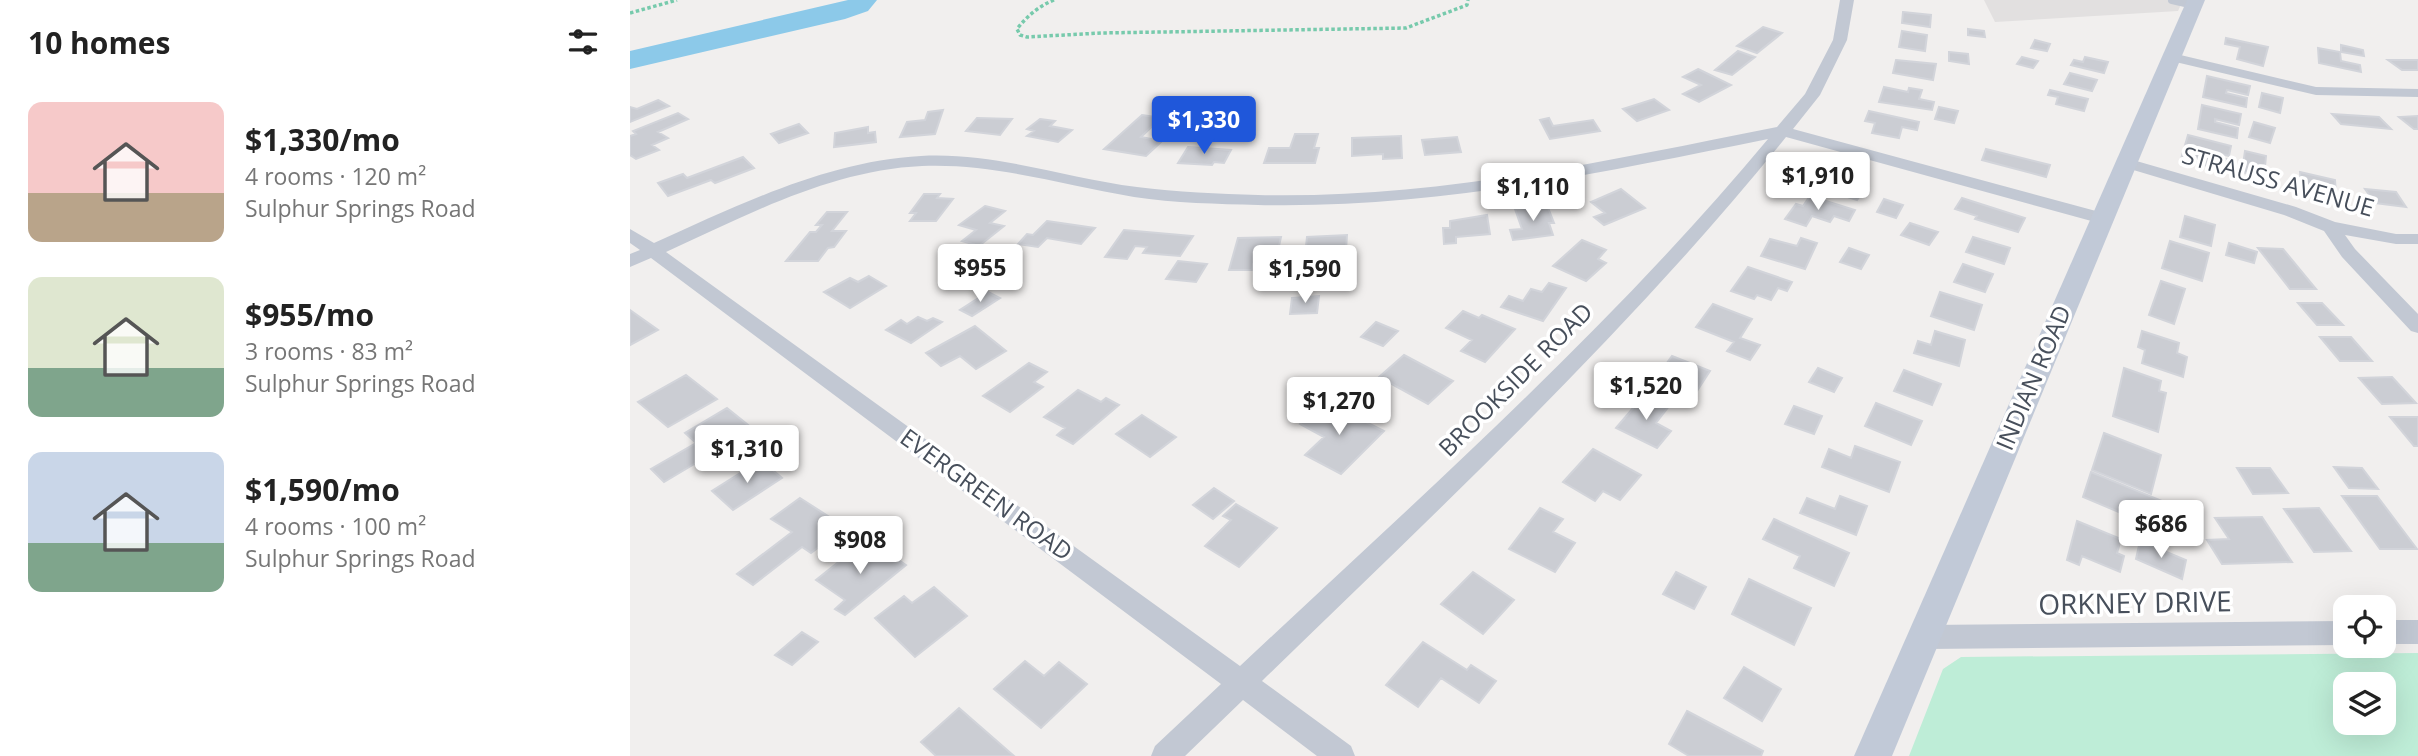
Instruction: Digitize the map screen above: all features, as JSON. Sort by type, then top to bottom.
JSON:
[{"type":"street","name":"BROOKSIDE ROAD","points":[[1165,756],[1537,400],[1731,194],[1812,95],[1840,40],[1847,0]]},
{"type":"street","name":"INDIAN ROAD","points":[[1873,756],[2172,57],[2188,2]]},
{"type":"street","points":[[2172,57],[2316,91],[2418,93]]},
{"type":"street","points":[[630,261],[770,198],[819,181],[863,170],[920,161],[981,162],[1163,194],[1258,200],[1325,199],[1452,190],[1507,183],[1783,131],[2101,218]]},
{"type":"street","name":"STRAUSS AVENUE","points":[[2126,163],[2290,211],[2332,227],[2396,239],[2418,239]]},
{"type":"street","points":[[2332,227],[2348,253],[2418,326]]},
{"type":"street","name":"EVERGREEN ROAD","points":[[630,234],[1341,756]]},
{"type":"street","points":[[2396,632],[2418,632]]},
{"type":"street","name":"ORKNEY DRIVE","points":[[1926,637],[2333,633]]},
{"type":"path","points":[[630,13],[677,0]]},
{"type":"path","points":[[1054,0],[1031,13],[1022,22],[1017,30],[1020,35],[1027,37],[1115,32],[1406,28],[1466,5],[1468,0]]},
{"type":"shaded area","points":[[1984,0],[2183,0],[2178,11],[1995,22]]},
{"type":"green space","points":[[2396,653],[2418,653],[2418,756],[1909,756],[1943,669],[1961,657],[2333,654],[2333,658],[2396,658]]},
{"type":"building","points":[[1903,12],[1931,15],[1930,27],[1902,23]]},
{"type":"building","points":[[1763,27],[1782,33],[1757,53],[1737,46]]},
{"type":"building","points":[[1968,29],[1984,31],[1985,37],[1968,35]]},
{"type":"building","points":[[1902,31],[1927,35],[1925,51],[1899,47]]},
{"type":"building","points":[[2226,38],[2268,47],[2263,66],[2237,59],[2240,47],[2225,44]]},
{"type":"building","points":[[2035,40],[2050,44],[2047,51],[2031,48]]},
{"type":"building","points":[[2341,45],[2363,50],[2364,56],[2341,52]]},
{"type":"building","points":[[2318,48],[2340,52],[2341,61],[2360,65],[2361,72],[2319,63]]},
{"type":"building","points":[[1738,51],[1755,57],[1732,75],[1715,70]]},
{"type":"building","points":[[1949,52],[1968,54],[1969,64],[1949,61]]},
{"type":"building","points":[[2022,57],[2038,61],[2033,68],[2017,64]]},
{"type":"building","points":[[2085,57],[2108,62],[2104,73],[2071,65],[2074,60],[2083,62]]},
{"type":"building","points":[[1896,60],[1936,64],[1933,80],[1893,73]]},
{"type":"building","points":[[2388,60],[2418,60],[2418,70],[2402,70]]},
{"type":"building","points":[[1698,69],[1731,85],[1699,102],[1683,94],[1701,85],[1683,77]]},
{"type":"building","points":[[2070,73],[2097,80],[2092,91],[2064,84]]},
{"type":"building","points":[[2207,76],[2250,86],[2248,95],[2227,90],[2226,93],[2247,98],[2246,107],[2203,97]]},
{"type":"building","points":[[1884,87],[1908,92],[1909,88],[1922,90],[1919,99],[1934,102],[1932,110],[1879,102]]},
{"type":"building","points":[[2050,90],[2088,99],[2084,111],[2056,104],[2058,97],[2048,95]]},
{"type":"building","points":[[2262,93],[2283,98],[2280,113],[2259,107]]},
{"type":"building","points":[[1654,99],[1669,110],[1637,121],[1623,109]]},
{"type":"building","points":[[658,100],[669,106],[630,122],[630,107],[637,109]]},
{"type":"building","points":[[2202,105],[2241,114],[2239,125],[2215,119],[2215,122],[2238,128],[2237,138],[2198,129]]},
{"type":"building","points":[[1939,107],[1958,111],[1954,123],[1935,119]]},
{"type":"building","points":[[943,110],[935,134],[900,137],[907,122],[925,120],[928,112]]},
{"type":"building","points":[[1869,111],[1919,122],[1917,130],[1902,127],[1899,138],[1872,133],[1875,123],[1865,121]]},
{"type":"building","points":[[678,113],[688,119],[658,132],[668,138],[652,145],[659,150],[636,159],[630,155],[630,136],[636,134],[633,131]]},
{"type":"building","points":[[2332,114],[2379,117],[2391,129],[2341,124]]},
{"type":"building","points":[[1142,115],[1161,118],[1141,137],[1162,141],[1146,156],[1104,149]]},
{"type":"building","points":[[2418,116],[2418,129],[2414,129],[2399,117]]},
{"type":"building","points":[[977,118],[1012,119],[1000,135],[966,131]]},
{"type":"building","points":[[1549,118],[1553,126],[1593,120],[1600,131],[1550,139],[1540,120]]},
{"type":"building","points":[[1040,119],[1055,121],[1050,126],[1072,130],[1058,142],[1027,136],[1034,131],[1027,129]]},
{"type":"building","points":[[2254,122],[2275,128],[2270,143],[2249,137]]},
{"type":"building","points":[[799,124],[808,133],[779,143],[771,134]]},
{"type":"building","points":[[868,127],[868,133],[875,132],[876,142],[834,147],[835,133]]},
{"type":"building","points":[[1295,134],[1318,134],[1314,148],[1319,148],[1315,163],[1264,163],[1269,148],[1290,148]]},
{"type":"building","points":[[2188,135],[2231,146],[2229,156],[2206,150],[2205,153],[2229,160],[2226,171],[2181,159]]},
{"type":"building","points":[[1401,136],[1402,158],[1383,159],[1383,154],[1352,156],[1352,138]]},
{"type":"building","points":[[1457,137],[1461,152],[1425,155],[1422,140]]},
{"type":"building","points":[[1188,147],[1231,150],[1224,163],[1178,163]]},
{"type":"building","points":[[1986,149],[2050,165],[2046,177],[1982,160]]},
{"type":"building","points":[[2245,151],[2266,156],[2264,177],[2242,172]]},
{"type":"building","points":[[743,157],[754,168],[715,183],[711,180],[668,196],[658,183],[683,174],[687,178]]},
{"type":"building","points":[[2300,172],[2335,180],[2336,194],[2301,185]]},
{"type":"building","points":[[1821,175],[1865,188],[1857,200],[1813,186]]},
{"type":"building","points":[[1621,189],[1645,208],[1604,225],[1594,217],[1605,213],[1591,202]]},
{"type":"building","points":[[2365,189],[2396,192],[2406,207],[2375,203]]},
{"type":"building","points":[[924,194],[940,194],[937,198],[953,199],[936,221],[910,221],[916,213],[910,213]]},
{"type":"building","points":[[1810,196],[1855,210],[1849,221],[1834,216],[1830,222],[1812,216],[1806,226],[1785,219],[1796,204],[1803,206]]},
{"type":"building","points":[[1962,198],[2025,218],[2018,232],[1975,219],[1977,216],[1955,209]]},
{"type":"building","points":[[1884,199],[1903,205],[1896,218],[1877,212]]},
{"type":"building","points":[[1547,205],[1554,223],[1549,223],[1553,235],[1513,240],[1510,230],[1522,229],[1515,209]]},
{"type":"building","points":[[985,206],[1005,211],[990,223],[1004,226],[979,246],[962,241],[976,230],[959,225]]},
{"type":"building","points":[[827,212],[847,212],[832,231],[846,231],[834,247],[828,248],[818,261],[786,261],[810,232],[816,232],[822,225],[816,225]]},
{"type":"building","points":[[1487,215],[1490,234],[1456,237],[1456,243],[1444,244],[1443,228],[1450,228],[1450,221]]},
{"type":"building","points":[[2185,216],[2215,225],[2211,246],[2180,237]]},
{"type":"building","points":[[1047,221],[1095,228],[1081,244],[1047,238],[1038,247],[1018,244],[1027,234],[1033,235]]},
{"type":"building","points":[[1910,223],[1938,232],[1929,245],[1901,235]]},
{"type":"building","points":[[1124,230],[1193,236],[1180,256],[1143,253],[1147,247],[1135,246],[1127,259],[1105,257]]},
{"type":"building","points":[[1347,235],[1345,266],[1323,267],[1323,274],[1303,275],[1307,237]]},
{"type":"building","points":[[1281,237],[1275,264],[1253,264],[1252,270],[1229,270],[1238,238]]},
{"type":"building","points":[[1973,237],[2010,248],[2004,264],[1966,252]]},
{"type":"building","points":[[1801,238],[1817,243],[1805,269],[1761,256],[1770,239],[1797,246]]},
{"type":"building","points":[[1582,240],[1606,250],[1598,259],[1606,263],[1586,281],[1553,266]]},
{"type":"building","points":[[2170,241],[2209,253],[2202,281],[2162,268]]},
{"type":"building","points":[[2229,243],[2257,252],[2254,263],[2226,255]]},
{"type":"building","points":[[1849,248],[1869,255],[1861,269],[1840,262]]},
{"type":"building","points":[[2258,248],[2283,249],[2316,289],[2290,289]]},
{"type":"building","points":[[1178,261],[1207,264],[1196,282],[1166,279]]},
{"type":"building","points":[[1963,264],[1993,274],[1985,292],[1954,282]]},
{"type":"building","points":[[1748,267],[1792,282],[1787,291],[1778,288],[1771,300],[1757,295],[1754,299],[1731,291]]},
{"type":"building","points":[[869,276],[886,286],[850,308],[824,292],[850,278],[858,282]]},
{"type":"building","points":[[2161,281],[2185,289],[2174,324],[2149,315]]},
{"type":"building","points":[[1549,283],[1566,288],[1543,321],[1501,307],[1509,296],[1523,301],[1531,289],[1542,292]]},
{"type":"building","points":[[988,292],[1000,298],[972,316],[960,310]]},
{"type":"building","points":[[1940,292],[1982,305],[1974,330],[1931,316]]},
{"type":"building","points":[[1319,296],[1317,313],[1290,314],[1292,298]]},
{"type":"building","points":[[2298,303],[2322,303],[2343,325],[2317,325]]},
{"type":"building","points":[[1713,304],[1752,319],[1740,338],[1760,345],[1750,360],[1727,351],[1734,342],[1696,327]]},
{"type":"building","points":[[630,310],[658,330],[630,345]]},
{"type":"building","points":[[1463,311],[1479,318],[1482,315],[1515,329],[1485,362],[1461,351],[1472,340],[1446,328]]},
{"type":"building","points":[[918,317],[942,322],[911,343],[886,330],[901,320],[907,324]]},
{"type":"building","points":[[1376,322],[1398,331],[1383,346],[1361,337]]},
{"type":"building","points":[[975,326],[1006,351],[976,369],[960,356],[941,366],[926,353]]},
{"type":"building","points":[[1935,331],[1965,340],[1959,366],[1914,353],[1918,341],[1931,345]]},
{"type":"building","points":[[2142,331],[2179,343],[2177,353],[2187,357],[2183,377],[2142,363],[2145,350],[2138,347]]},
{"type":"building","points":[[2320,337],[2351,337],[2372,361],[2340,361]]},
{"type":"building","points":[[1404,355],[1453,381],[1428,404],[1379,377]]},
{"type":"building","points":[[1672,356],[1710,371],[1695,394],[1656,378]]},
{"type":"building","points":[[1029,363],[1047,372],[1034,382],[1043,387],[1010,412],[983,396]]},
{"type":"building","points":[[1818,368],[1842,378],[1834,392],[1809,382]]},
{"type":"building","points":[[2124,368],[2161,381],[2159,391],[2166,393],[2158,432],[2113,416]]},
{"type":"building","points":[[1904,370],[1941,384],[1932,405],[1894,391]]},
{"type":"building","points":[[686,375],[717,399],[668,427],[638,402]]},
{"type":"building","points":[[2392,377],[2416,403],[2382,404],[2359,378]]},
{"type":"building","points":[[1078,390],[1101,402],[1106,398],[1119,405],[1073,444],[1057,435],[1065,428],[1044,417]]},
{"type":"building","points":[[1645,394],[1669,406],[1656,423],[1671,431],[1657,448],[1616,428]]},
{"type":"building","points":[[1324,401],[1384,431],[1341,474],[1305,455],[1324,437],[1300,424]]},
{"type":"building","points":[[1876,403],[1922,421],[1911,445],[1865,426]]},
{"type":"building","points":[[1794,406],[1822,416],[1814,434],[1785,424]]},
{"type":"building","points":[[727,408],[753,429],[664,482],[651,469],[696,443],[685,433]]},
{"type":"building","points":[[1142,415],[1176,437],[1150,457],[1116,434]]},
{"type":"building","points":[[2390,417],[2418,417],[2418,446],[2414,446]]},
{"type":"building","points":[[2104,433],[2161,455],[2151,494],[2092,470]]},
{"type":"building","points":[[1855,446],[1900,462],[1889,492],[1822,467],[1829,449],[1851,458]]},
{"type":"building","points":[[1593,449],[1641,475],[1620,500],[1603,491],[1595,501],[1563,482]]},
{"type":"building","points":[[761,460],[782,478],[733,510],[712,491]]},
{"type":"building","points":[[2334,467],[2362,468],[2378,489],[2349,488]]},
{"type":"building","points":[[2237,468],[2270,468],[2288,493],[2253,494]]},
{"type":"building","points":[[2091,472],[2167,503],[2157,545],[2121,530],[2126,515],[2083,497]]},
{"type":"building","points":[[1214,488],[1234,501],[1213,519],[1193,505]]},
{"type":"building","points":[[1840,496],[1867,506],[1856,535],[1800,513],[1807,498],[1835,509]]},
{"type":"building","points":[[2342,496],[2377,496],[2417,549],[2380,549]]},
{"type":"building","points":[[800,498],[845,527],[811,553],[802,547],[753,585],[737,574],[792,532],[771,519]]},
{"type":"building","points":[[1236,504],[1277,528],[1239,567],[1205,546],[1231,520],[1223,516]]},
{"type":"building","points":[[1540,508],[1563,519],[1553,532],[1575,543],[1555,572],[1509,549]]},
{"type":"building","points":[[2319,508],[2351,551],[2314,552],[2284,509]]},
{"type":"building","points":[[2262,517],[2292,562],[2222,564],[2207,540],[2229,539],[2215,518]]},
{"type":"building","points":[[1774,519],[1849,553],[1834,586],[1794,568],[1800,556],[1763,539]]},
{"type":"building","points":[[2077,521],[2121,539],[2117,553],[2124,556],[2120,572],[2082,556],[2079,565],[2067,560]]},
{"type":"building","points":[[2140,541],[2186,560],[2182,579],[2136,559]]},
{"type":"building","points":[[861,544],[874,553],[881,548],[906,565],[845,615],[835,609],[845,600],[816,580]]},
{"type":"building","points":[[1473,572],[1514,600],[1483,634],[1441,604]]},
{"type":"building","points":[[1676,572],[1706,587],[1694,609],[1663,594]]},
{"type":"building","points":[[1749,579],[1811,608],[1794,645],[1732,614]]},
{"type":"building","points":[[934,587],[967,616],[915,657],[875,618],[904,596],[912,603]]},
{"type":"building","points":[[802,632],[818,642],[792,665],[775,655]]},
{"type":"building","points":[[1423,642],[1467,670],[1471,665],[1496,681],[1479,703],[1441,678],[1418,707],[1386,685]]},
{"type":"building","points":[[1025,661],[1044,676],[1059,662],[1087,684],[1041,728],[994,689]]},
{"type":"building","points":[[1744,667],[1781,689],[1762,721],[1724,698]]},
{"type":"building","points":[[959,708],[1014,756],[936,756],[921,742]]},
{"type":"building","points":[[1687,711],[1763,751],[1761,756],[1689,756],[1669,744]]},
{"type":"waterway","points":[[630,60],[836,13],[859,5],[864,0]]}]
